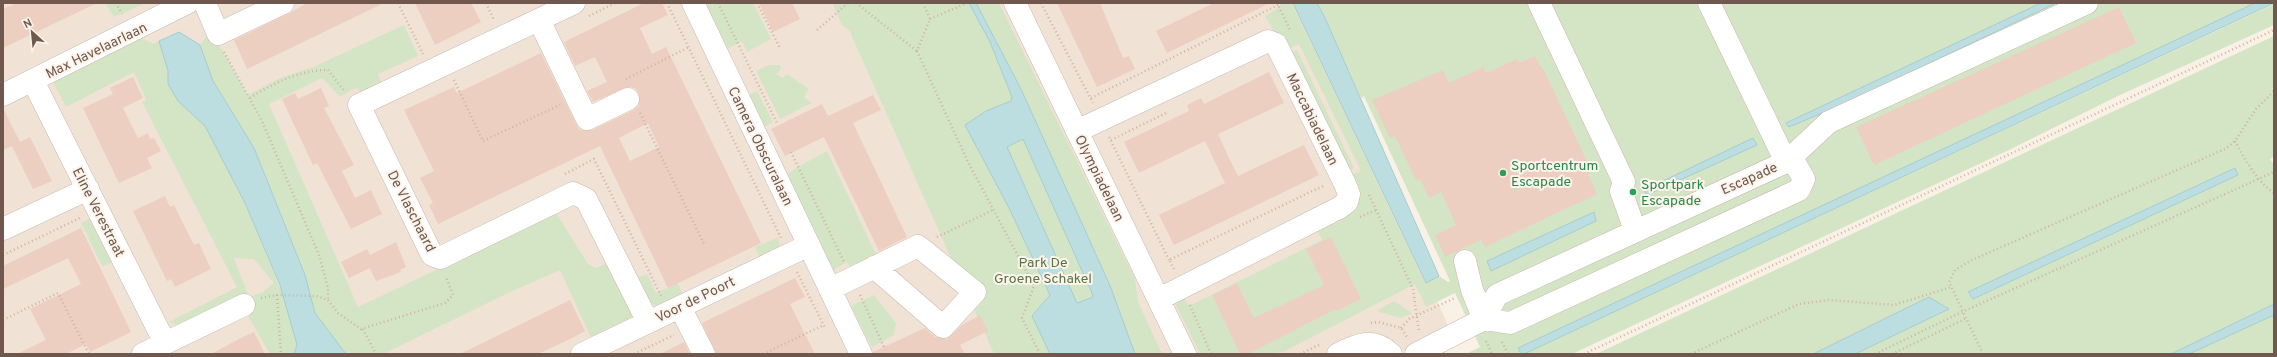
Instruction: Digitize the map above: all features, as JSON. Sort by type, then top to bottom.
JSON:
[{"type":"street","name":"Max Havelaarlaan","points":[[3,95],[187,3]]},
{"type":"street","points":[[205,3],[218,34],[283,3]]},
{"type":"street","points":[[358,105],[574,3]]},
{"type":"street","name":"Camera Obscuralaan","points":[[693,3],[861,354]]},
{"type":"street","name":"Olympiadelaan","points":[[1015,3],[1185,354]]},
{"type":"street","points":[[1539,3],[1624,182],[1621,192],[1635,230]]},
{"type":"street","points":[[1709,3],[1786,162],[1829,122],[2086,3]]},
{"type":"street","points":[[539,20],[587,119],[630,98]]},
{"type":"street","name":"Maccabiadelaan","points":[[1078,131],[1268,41],[1276,44],[1345,184],[1349,194],[1347,202],[1339,208],[1159,299]]},
{"type":"street","name":"Eline Verestraat","points":[[33,81],[165,343]]},
{"type":"street","name":"De Vlaschaard","points":[[358,105],[432,255],[440,258],[573,193],[586,199],[648,322]]},
{"type":"street","name":"Escapade","points":[[1786,162],[1796,164],[1804,179],[1799,190],[1510,323],[1484,319],[1498,296],[1635,230],[1786,162]]},
{"type":"street","points":[[3,229],[88,189]]},
{"type":"street","name":"Voor de Poort","points":[[582,354],[808,245]]},
{"type":"street","points":[[830,289],[874,267],[918,246],[975,292],[943,327],[874,267]]},
{"type":"street","points":[[1416,354],[1484,319],[1472,290],[1465,261]]},
{"type":"street","points":[[143,354],[244,305]]},
{"type":"street","points":[[680,307],[704,354]]},
{"type":"street","points":[[1338,354],[1369,342],[1384,347],[1391,354]]},
{"type":"path","points":[[398,3],[483,140],[577,98]]},
{"type":"path","points":[[667,3],[827,333]]},
{"type":"path","points":[[718,3],[778,125]]},
{"type":"path","points":[[757,3],[780,48]]},
{"type":"path","points":[[817,30],[848,3]]},
{"type":"path","points":[[856,3],[917,51],[968,162],[1034,286],[1022,318],[1040,354]]},
{"type":"path","points":[[923,3],[930,19]]},
{"type":"path","points":[[917,51],[930,19],[966,4]]},
{"type":"path","points":[[1091,98],[1278,5]]},
{"type":"path","points":[[1584,354],[2274,30]]},
{"type":"path","points":[[704,244],[630,98],[624,79],[689,48],[710,40]]},
{"type":"path","points":[[221,50],[226,53],[250,98],[319,255],[328,288],[328,300]]},
{"type":"path","points":[[250,98],[283,80],[313,70],[328,70],[342,89],[358,105]]},
{"type":"path","points":[[1983,354],[1965,319],[1949,282],[1955,270],[1972,260],[2225,149],[2235,141],[2256,109],[2274,91]]},
{"type":"path","points":[[2235,141],[2246,162],[2266,188],[2274,193]]},
{"type":"path","points":[[791,152],[884,347]]},
{"type":"path","points":[[1876,354],[1962,312],[2274,172]]},
{"type":"path","points":[[3,255],[98,209]]},
{"type":"path","points":[[918,246],[993,210]]},
{"type":"path","points":[[363,328],[445,303],[453,295],[440,258]]},
{"type":"path","points":[[1690,354],[1799,304],[1829,300],[1894,305],[1951,287]]},
{"type":"path","points":[[3,320],[58,292],[89,354]]},
{"type":"path","points":[[281,354],[277,295],[316,296],[328,300],[338,312],[363,328],[376,354]]},
{"type":"path","points":[[763,354],[843,317]]},
{"type":"path","points":[[1892,354],[1965,319]]},
{"type":"path","points":[[634,354],[690,327]]},
{"type":"path","points":[[1486,341],[1492,354]]},
{"type":"shaded area","points":[[3,3],[1304,3],[1348,97],[1449,328],[1399,354],[3,354]]},
{"type":"green space","points":[[105,3],[146,3],[114,17]]},
{"type":"green space","points":[[706,3],[753,3],[771,39],[747,52],[742,41],[727,49]]},
{"type":"green space","name":"Park De Groene Schakel","points":[[832,3],[999,3],[1135,279],[1138,302],[1162,354],[994,354],[849,30],[842,25]]},
{"type":"green space","name":"Sportpark Escapade","points":[[1280,3],[1292,3],[1424,281],[1439,276],[1448,282],[1450,281],[1364,96],[1361,98],[1317,3],[2256,3],[1562,331],[1528,352],[2274,4],[2274,25],[2120,95],[2011,149],[1572,354],[1466,354],[1480,347],[1455,293],[1426,307],[1415,284],[1283,352],[1264,354],[1200,354],[1175,303],[1184,298],[1189,306],[1322,240],[1314,224],[1359,202],[1348,177],[1361,171],[1299,44],[1285,50],[1265,16],[1281,6]]},
{"type":"green space","points":[[404,25],[418,56],[378,74],[382,85],[366,94],[355,88],[340,97],[322,78],[269,104],[358,307],[556,213],[588,264],[596,268],[610,262],[634,315],[629,322],[592,340],[560,270],[508,293],[383,354],[346,354],[315,313],[305,275],[254,148],[213,81],[200,45],[208,34],[215,38],[248,95],[280,78],[313,67]]},
{"type":"green space","points":[[2274,36],[2274,156],[2270,159],[2274,165],[2274,304],[2171,354],[1855,354],[1949,309],[1929,297],[1813,354],[1596,354]],"holes":[[[2235,168],[2238,175],[1973,299],[1968,293]]]},
{"type":"green space","points":[[141,38],[154,44],[159,41],[168,71],[168,84],[178,101],[205,125],[245,203],[285,300],[297,345],[294,354],[270,354],[247,314],[240,295],[178,325],[169,322],[237,287],[142,102],[146,100],[134,72],[66,107],[51,78]],"holes":[[[234,258],[254,259],[274,283],[263,292],[249,297]]]},
{"type":"green space","points":[[1297,50],[1354,168],[1345,173],[1287,55]]},
{"type":"green space","points":[[769,65],[780,65],[781,69],[776,74],[783,78],[787,74],[809,89],[804,97],[811,103],[780,119],[756,71]]},
{"type":"green space","points":[[757,91],[773,122],[764,127],[748,95]]},
{"type":"green space","points":[[827,151],[878,259],[853,273],[847,262],[833,270],[787,175],[796,168]]},
{"type":"green space","points":[[91,218],[112,263],[102,266],[81,223]]},
{"type":"green space","points":[[777,238],[782,250],[761,260],[755,247]]},
{"type":"green space","points":[[647,274],[656,293],[678,283],[683,297],[664,305],[653,304],[648,301],[644,296],[636,278]]},
{"type":"green space","points":[[874,295],[896,323],[894,335],[872,347],[851,306]]},
{"type":"green space","points":[[1394,301],[1412,313],[1401,318],[1376,311]]},
{"type":"green space","points":[[2274,315],[2274,354],[2189,354]]},
{"type":"water","points":[[969,3],[976,3],[1021,89],[1111,288],[1135,354],[1050,354],[1032,316],[1050,295],[1009,208],[965,125],[986,111],[1011,101],[1012,97],[990,42]],"holes":[[[1023,139],[1093,297],[1077,303],[1007,147]]]},
{"type":"water","points":[[1293,3],[1317,3],[1325,18],[1439,276],[1426,283]]},
{"type":"water","points":[[2041,3],[2056,3],[1839,106],[1789,127],[1786,123]]},
{"type":"water","points":[[2255,3],[2274,3],[1524,354],[1521,354],[1518,348]]},
{"type":"water","points":[[179,32],[200,45],[213,81],[254,148],[305,275],[315,313],[346,354],[294,354],[297,345],[280,285],[245,203],[205,126],[178,101],[168,84],[168,71],[159,41]]},
{"type":"water","points":[[1753,138],[1757,145],[1647,195],[1644,190]]},
{"type":"water","points":[[2235,168],[2238,175],[1973,299],[1968,292]]},
{"type":"water","points":[[1594,212],[1596,221],[1491,271],[1487,261]]},
{"type":"water","points":[[1929,297],[1949,309],[1855,354],[1813,354]]},
{"type":"water","points":[[2274,304],[2274,315],[2189,354],[2171,354]]},
{"type":"building","points":[[17,3],[97,3],[3,48],[3,9]]},
{"type":"building","points":[[307,3],[384,3],[247,69],[234,40],[288,14]]},
{"type":"building","points":[[415,3],[471,3],[481,22],[435,45]]},
{"type":"building","points":[[644,3],[662,3],[668,15],[640,28],[652,54],[666,47],[761,243],[668,288],[600,146],[438,224],[429,205],[433,203],[420,178],[434,171],[404,110],[454,87],[457,93],[541,53],[580,130],[592,130],[634,110],[639,106],[639,94],[635,88],[628,87],[593,102],[587,91],[607,82],[595,57],[575,66],[564,42]],"holes":[[[648,123],[659,147],[630,161],[619,138]]]},
{"type":"building","points":[[759,3],[792,3],[800,19],[773,32]]},
{"type":"building","points":[[1057,3],[1100,3],[1123,58],[1129,56],[1135,69],[1097,87]]},
{"type":"building","points":[[1214,3],[1270,3],[1167,53],[1156,31]]},
{"type":"building","points":[[2119,7],[2136,43],[1874,165],[1856,127]]},
{"type":"building","points":[[1535,56],[1542,69],[1543,68],[1592,172],[1588,174],[1597,194],[1485,247],[1481,240],[1445,257],[1435,235],[1456,225],[1441,192],[1429,198],[1420,179],[1416,180],[1395,136],[1390,138],[1372,100],[1443,70],[1449,83],[1483,67],[1486,73],[1517,59],[1519,63]]},
{"type":"building","points":[[1269,72],[1284,103],[1218,134],[1229,158],[1238,176],[1304,145],[1319,175],[1174,245],[1159,215],[1225,183],[1205,141],[1139,173],[1124,142],[1189,111],[1187,105],[1201,98],[1204,104]]},
{"type":"building","points":[[133,77],[143,98],[123,108],[138,138],[148,133],[150,139],[154,138],[161,151],[147,158],[152,168],[119,183],[83,108],[113,94],[110,88]]},
{"type":"building","points":[[321,88],[329,106],[324,108],[354,165],[342,171],[355,198],[371,190],[382,214],[351,229],[317,163],[313,165],[282,99],[295,93],[298,99]]},
{"type":"building","points":[[873,95],[881,110],[853,123],[907,237],[879,251],[824,137],[785,156],[771,129],[822,104],[828,116]]},
{"type":"building","points":[[3,108],[20,142],[30,137],[52,181],[33,189],[12,146],[3,150]]},
{"type":"building","points":[[165,196],[170,207],[174,205],[194,245],[199,243],[211,269],[175,287],[171,279],[167,281],[133,211]]},
{"type":"building","points":[[81,228],[131,332],[90,352],[86,344],[66,354],[17,354],[46,340],[30,309],[81,284],[68,258],[3,289],[3,266]]},
{"type":"building","points":[[1331,237],[1361,299],[1337,311],[1336,309],[1248,354],[1240,354],[1212,295],[1237,283],[1254,318],[1324,285],[1306,249]]},
{"type":"building","points":[[396,242],[406,267],[400,270],[401,272],[376,281],[370,268],[349,278],[341,262],[367,249],[370,255]]},
{"type":"building","points":[[795,278],[805,297],[790,304],[815,354],[716,354],[702,323]]},
{"type":"building","points":[[570,300],[585,331],[570,339],[538,354],[460,354]]},
{"type":"building","points":[[980,315],[988,331],[960,345],[965,354],[873,354],[873,352],[925,328],[935,337],[947,339],[962,325]]},
{"type":"building","points":[[254,332],[265,354],[211,354],[241,338]]},
{"type":"building","points":[[684,342],[690,354],[660,354]]},
{"type":"place","name":"Sportcentrum Escapade","points":[[1503,173]]},
{"type":"place","name":"Sportpark Escapade","points":[[1633,192]]}]
